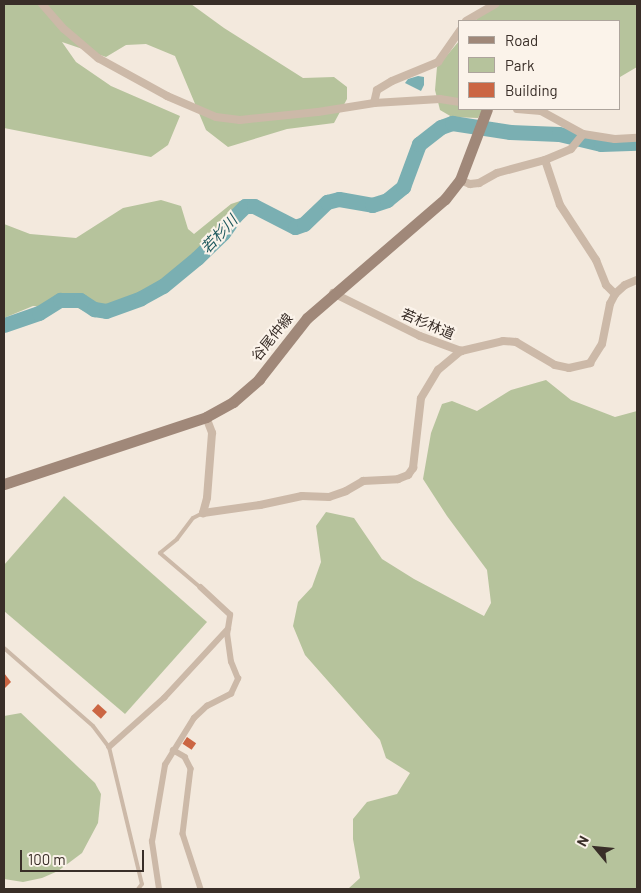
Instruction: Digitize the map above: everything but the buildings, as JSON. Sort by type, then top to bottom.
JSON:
[{"type":"main road","name":"谷尾仲線","points":[[4,484],[206,417],[232,402],[259,379],[307,318],[445,199],[460,180],[486,113]]},
{"type":"street","points":[[42,4],[64,29],[98,58],[167,96],[216,117],[240,120],[318,112],[374,103],[440,99],[458,102]]},
{"type":"street","points":[[468,20],[496,4]]},
{"type":"street","points":[[374,103],[377,90],[392,81],[438,62],[458,33]]},
{"type":"street","points":[[529,110],[541,111],[583,134],[615,140],[637,138]]},
{"type":"street","points":[[460,180],[470,184],[479,183],[497,173],[546,160],[571,149],[583,134]]},
{"type":"street","points":[[546,160],[560,205],[596,260],[606,286],[615,294],[626,285],[637,280]]},
{"type":"street","name":"若杉林道","points":[[333,294],[412,332],[461,351],[503,341],[516,342],[555,365],[569,368],[590,362],[599,351],[610,304],[615,294]]},
{"type":"street","points":[[206,417],[212,433],[207,498],[203,513],[260,505],[302,496],[329,497],[346,491],[363,481],[398,479],[408,475],[413,468],[421,398],[430,380],[438,370],[461,351]]},
{"type":"street","points":[[159,889],[152,842],[165,765],[173,750],[197,716],[207,706],[231,694],[236,688],[238,679],[231,662],[227,635],[230,614],[201,588]]},
{"type":"street","points":[[108,747],[164,698],[228,628]]},
{"type":"street","points":[[173,750],[185,757],[191,769],[183,834],[201,889]]},
{"type":"lane","points":[[201,588],[160,553],[176,539],[193,518],[203,513]]},
{"type":"lane","points":[[4,648],[93,726],[108,747],[142,884],[138,889]]},
{"type":"green space","points":[[4,4],[191,4],[224,28],[303,78],[334,77],[347,87],[347,99],[334,123],[287,129],[228,147],[206,130],[175,56],[146,44],[126,45],[106,57],[62,42],[76,62],[111,86],[180,116],[168,145],[151,157],[4,128]]},
{"type":"green space","points":[[499,4],[637,4],[637,67],[621,76],[621,20],[476,20],[480,15]]},
{"type":"green space","points":[[458,42],[458,110],[482,110],[478,118],[452,117],[440,110],[435,90],[437,67]]},
{"type":"green space","points":[[161,200],[181,206],[188,229],[194,234],[231,204],[240,201],[233,230],[167,288],[92,315],[78,308],[33,306],[4,318],[4,224],[30,234],[76,238],[123,208]]},
{"type":"green space","points":[[546,380],[571,400],[615,417],[637,411],[637,889],[348,889],[360,878],[353,839],[353,819],[367,802],[397,794],[410,773],[386,758],[380,740],[305,655],[293,626],[298,602],[312,587],[321,562],[316,526],[326,512],[354,518],[382,559],[414,579],[484,616],[491,603],[487,570],[447,516],[423,479],[431,433],[442,404],[452,401],[477,411],[511,390]]},
{"type":"green space","points":[[64,496],[207,622],[125,714],[4,611],[4,565]]},
{"type":"green space","points":[[21,713],[95,783],[101,794],[98,823],[82,853],[58,871],[42,878],[23,882],[4,879],[4,716]]},
{"type":"water","points":[[418,76],[424,77],[424,85],[421,91],[405,83],[408,79]]},
{"type":"waterway","name":"若杉川","points":[[4,325],[39,313],[60,300],[80,300],[94,309],[106,311],[141,298],[163,286],[197,258],[223,233],[245,206],[254,206],[295,227],[304,224],[327,202],[339,199],[372,205],[387,200],[403,187],[419,144],[441,127],[452,123],[510,132],[559,134],[601,144],[637,143]]}]
